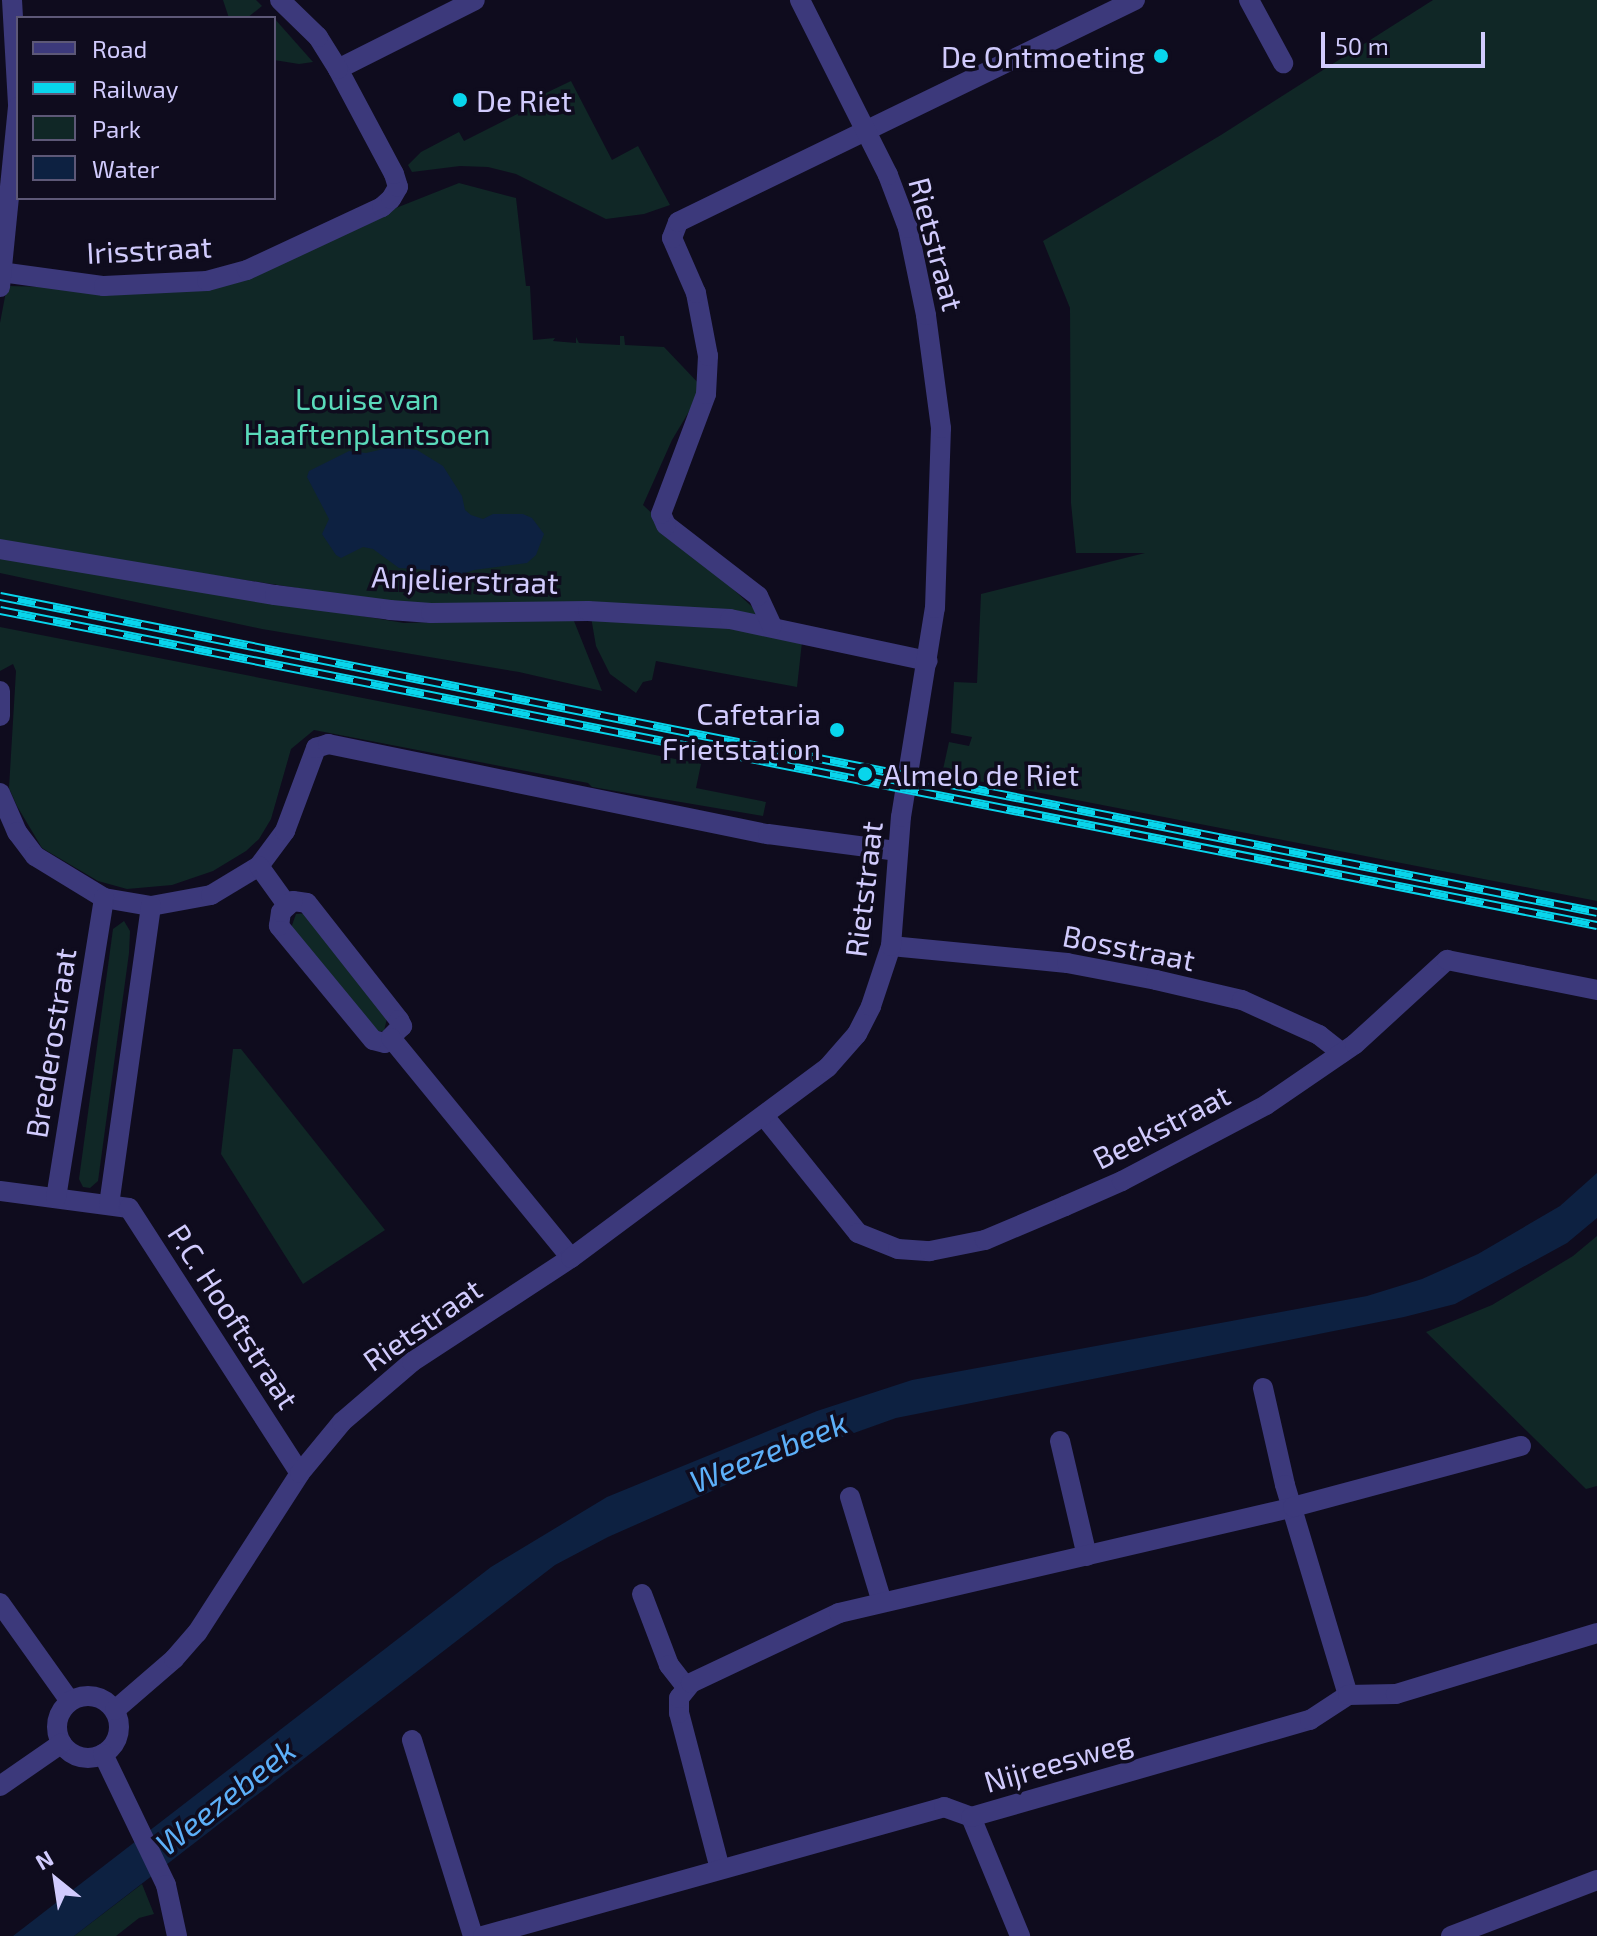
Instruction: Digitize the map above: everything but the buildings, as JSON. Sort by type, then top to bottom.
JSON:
[{"type":"street","points":[[12,0],[16,71]]},
{"type":"street","points":[[280,0],[318,37],[338,69],[475,0]]},
{"type":"street","name":"Rietstraat","points":[[115,1710],[174,1659],[197,1633],[300,1473],[342,1422],[412,1362],[571,1258],[828,1067],[857,1034],[871,1006],[891,946],[898,851],[935,608],[941,428],[926,315],[908,228],[866,130],[800,0]]},
{"type":"street","points":[[772,626],[758,596],[666,525],[661,514],[706,394],[708,356],[696,293],[672,238],[678,222],[1135,0]]},
{"type":"street","points":[[1249,0],[1283,63]]},
{"type":"street","name":"Irisstraat","points":[[1,277],[104,286],[207,281],[247,270],[382,207],[395,193],[394,174],[338,69]]},
{"type":"street","points":[[1,277],[16,126]]},
{"type":"street","name":"Anjelierstraat","points":[[0,549],[275,595],[390,610],[431,613],[603,612],[730,619],[928,661]]},
{"type":"street","points":[[0,691],[0,716]]},
{"type":"street","points":[[2,805],[35,856],[104,898],[151,906],[211,895],[259,866],[285,831],[316,748],[328,744],[768,834],[898,851]]},
{"type":"street","points":[[259,866],[287,905]]},
{"type":"street","name":"Brederostraat","points":[[56,1198],[104,898]]},
{"type":"street","points":[[293,901],[307,903],[399,1020],[402,1026],[391,1038],[379,1043],[373,1040],[279,926],[281,912],[287,905],[293,901]]},
{"type":"street","points":[[0,1191],[109,1205],[151,906]]},
{"type":"street","name":"Bosstraat","points":[[891,946],[1067,963],[1242,1000],[1319,1035],[1342,1053]]},
{"type":"street","name":"Beekstraat","points":[[764,1116],[858,1233],[898,1249],[930,1251],[985,1240],[1122,1181],[1266,1105],[1379,1025],[1447,960],[1597,990]]},
{"type":"street","points":[[391,1038],[571,1258]]},
{"type":"street","name":"P.C. Hooftstraat","points":[[109,1205],[129,1208],[300,1473]]},
{"type":"street","points":[[1263,1388],[1293,1507],[1348,1695],[1396,1694],[1597,1633]]},
{"type":"street","points":[[1060,1441],[1087,1556]]},
{"type":"street","points":[[720,1869],[679,1713],[679,1698],[686,1687],[831,1616],[1293,1507],[1521,1446]]},
{"type":"street","points":[[850,1497],[882,1602]]},
{"type":"street","points":[[642,1594],[669,1665],[686,1687]]},
{"type":"street","points":[[0,1603],[70,1701]]},
{"type":"street","name":"Nijreesweg","points":[[483,1936],[944,1807],[971,1817],[1310,1720],[1348,1695]]},
{"type":"street","points":[[94,1696],[115,1710],[118,1735],[103,1754],[80,1757],[62,1743],[57,1721],[70,1701],[94,1696]]},
{"type":"street","points":[[412,1740],[473,1936]]},
{"type":"street","points":[[0,1786],[62,1743]]},
{"type":"street","points":[[103,1754],[166,1885],[177,1936]]},
{"type":"street","points":[[971,1817],[1020,1936]]},
{"type":"street","points":[[1451,1936],[1597,1880]]},
{"type":"green space","points":[[223,0],[256,0],[262,6],[250,16],[228,16]]},
{"type":"green space","points":[[1433,0],[1597,0],[1597,901],[942,774],[949,742],[969,746],[972,737],[951,733],[954,682],[977,683],[981,594],[1145,553],[1076,553],[1071,503],[1070,308],[1043,241],[1221,135]]},
{"type":"green space","points":[[276,20],[313,62],[299,64],[276,60]]},
{"type":"green space","points":[[571,81],[612,160],[638,146],[670,205],[644,214],[606,219],[516,174],[488,167],[460,166],[412,172],[408,165],[421,152],[459,132],[464,141],[527,109],[525,103]]},
{"type":"green space","name":"Louise van Haaftenplantsoen","points":[[459,183],[516,198],[526,286],[530,286],[533,340],[555,338],[553,341],[576,343],[576,337],[579,343],[620,345],[620,336],[624,336],[625,345],[664,347],[703,388],[672,440],[643,505],[764,618],[400,604],[0,542],[0,323],[7,286],[189,290]]},
{"type":"green space","points":[[0,556],[404,623],[522,619],[574,621],[602,691],[519,672],[262,629],[0,573]]},
{"type":"green space","points":[[591,617],[704,624],[802,642],[797,687],[656,661],[652,680],[643,682],[636,693],[610,674],[596,646]]},
{"type":"green space","points":[[0,627],[701,764],[696,788],[766,802],[763,816],[592,787],[588,783],[314,730],[291,749],[271,819],[259,839],[246,851],[213,871],[172,885],[127,889],[98,881],[42,848],[17,806],[9,788],[16,671],[13,664],[0,671]]},
{"type":"green space","points":[[310,913],[387,1018],[384,1031],[375,1032],[291,928],[296,914]]},
{"type":"green space","points":[[124,921],[130,931],[129,953],[98,1181],[90,1188],[83,1187],[79,1179],[113,929]]},
{"type":"green space","points":[[233,1049],[241,1049],[385,1230],[303,1284],[221,1154]]},
{"type":"green space","points":[[1597,1236],[1597,1486],[1586,1489],[1426,1332],[1492,1305],[1573,1256]]},
{"type":"green space","points":[[142,1884],[154,1914],[139,1918],[116,1936],[74,1936]]},
{"type":"water","points":[[392,447],[417,450],[443,466],[462,496],[465,510],[471,515],[483,519],[493,514],[523,514],[532,518],[544,534],[536,555],[527,563],[474,570],[456,576],[443,571],[399,568],[373,549],[363,547],[341,558],[336,555],[322,534],[329,519],[307,477],[309,471],[349,451],[366,453]]},
{"type":"water","name":"Weezebeek","points":[[1597,1173],[1597,1218],[1567,1243],[1455,1304],[1404,1317],[896,1418],[798,1453],[608,1537],[555,1565],[74,1936],[13,1936],[491,1567],[607,1497],[817,1411],[912,1380],[1367,1296],[1422,1279],[1478,1254],[1560,1206]]},
{"type":"railway","points":[[0,596],[1597,912]]},
{"type":"railway","points":[[0,610],[1597,925]]},
{"type":"place","name":"De Ontmoeting","points":[[1161,56]]},
{"type":"place","name":"De Riet","points":[[460,100]]},
{"type":"place","name":"Cafetaria Frietstation","points":[[837,730]]},
{"type":"place","name":"Almelo de Riet","points":[[865,774]]}]
